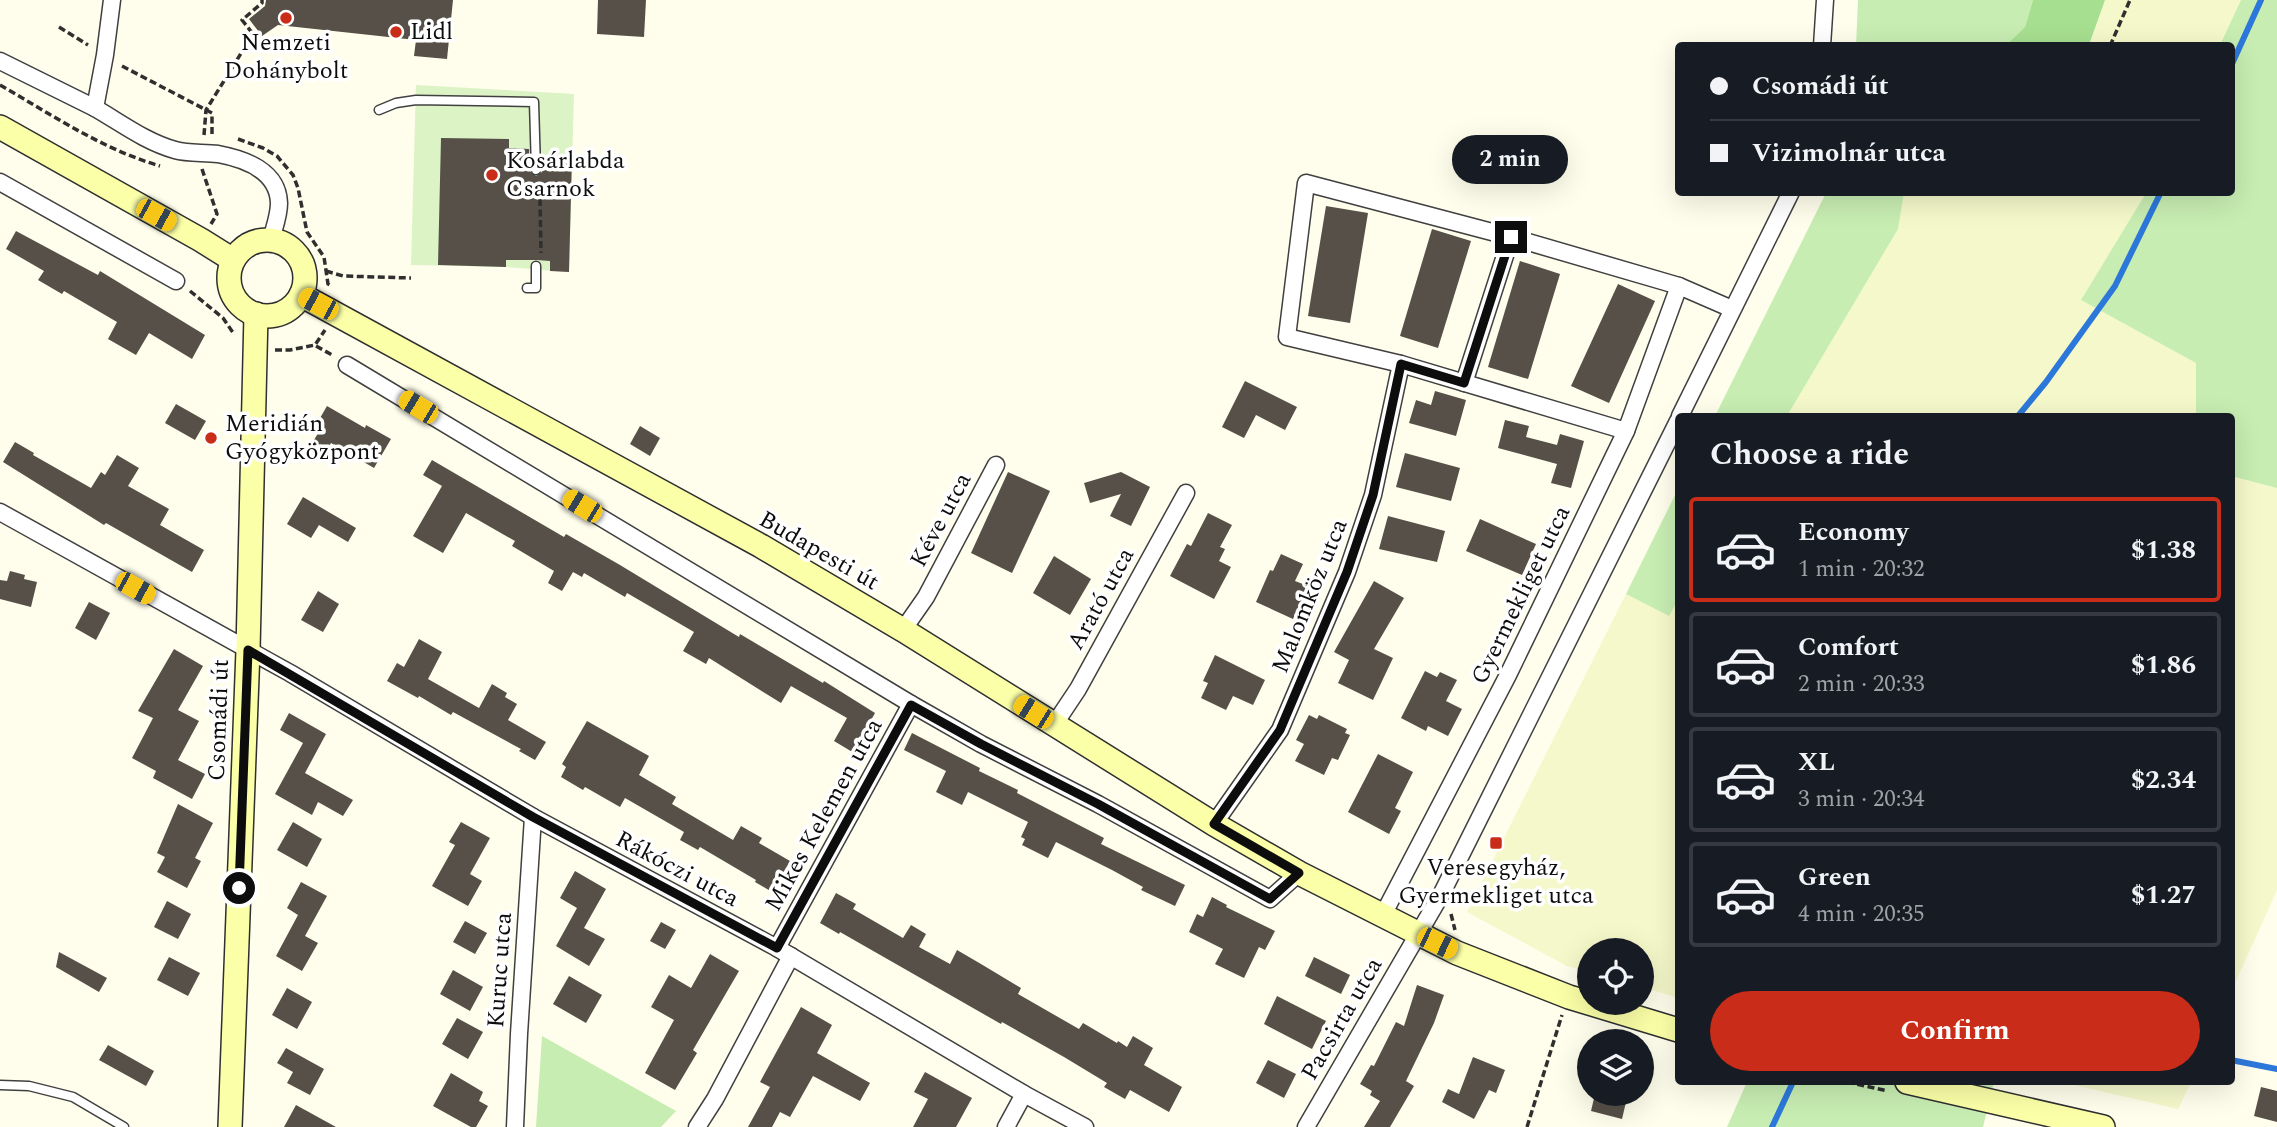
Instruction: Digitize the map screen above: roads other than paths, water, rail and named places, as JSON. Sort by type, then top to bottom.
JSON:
[{"type":"street","points":[[95,108],[112,0]]},
{"type":"street","points":[[1822,42],[1825,0]]},
{"type":"street","points":[[0,61],[95,108],[153,142],[177,150],[215,153],[256,165],[268,176],[276,189],[279,202],[271,240]]},
{"type":"street","points":[[0,127],[233,260]]},
{"type":"street","points":[[0,182],[176,281]]},
{"type":"street","points":[[1626,431],[1401,364],[1287,337],[1306,183],[1511,237],[1679,286],[1732,309]]},
{"type":"street","points":[[1682,413],[1788,196]]},
{"type":"street","points":[[1464,383],[1511,237]]},
{"type":"street","points":[[271,240],[283,243],[293,250],[304,271],[305,283],[301,295],[290,308],[274,316],[256,314],[246,310],[238,302],[232,293],[229,271],[233,260],[249,244],[271,240]]},
{"type":"street","name":"Gyermekliget utca","points":[[1383,915],[1508,675],[1626,431],[1679,286]]},
{"type":"street","name":"Budapesti út","points":[[301,295],[749,540],[903,630],[1214,824],[1299,873],[1469,958],[1569,997],[1675,1029]]},
{"type":"street","name":"Csomádi út","points":[[230,1127],[248,650],[256,314]]},
{"type":"street","name":"Malomköz utca","points":[[1214,824],[1280,730],[1347,572],[1373,495],[1401,364]]},
{"type":"street","points":[[347,365],[911,705],[1270,899],[1299,873]]},
{"type":"street","points":[[1418,934],[1442,893],[1675,427]]},
{"type":"street","name":"Kéve utca","points":[[903,630],[926,597],[996,465]]},
{"type":"street","name":"Arató utca","points":[[1055,725],[1078,689],[1185,493]]},
{"type":"street","name":"Rákóczi utca","points":[[0,512],[248,650],[533,817],[784,952],[1024,1094],[1085,1127]]},
{"type":"street","name":"Mikes Kelemen utca","points":[[697,1127],[715,1099],[784,952],[911,705]]},
{"type":"street","name":"Kuruc utca","points":[[515,1127],[533,817]]},
{"type":"street","name":"Pacsirta utca","points":[[1306,1127],[1418,934]]},
{"type":"street","points":[[1920,1085],[2103,1127]]},
{"type":"street","points":[[1006,1127],[1024,1094]]},
{"type":"lane","points":[[379,110],[396,103],[416,100],[534,102],[536,170]]},
{"type":"lane","points":[[527,288],[536,288],[538,263]]},
{"type":"lane","points":[[0,1085],[29,1086],[73,1097],[124,1127]]},
{"type":"waterway","points":[[2235,57],[2261,0]]},
{"type":"waterway","points":[[2020,413],[2115,286],[2159,196]]},
{"type":"waterway","points":[[2235,1061],[2277,1069]]},
{"type":"waterway","points":[[1772,1127],[1792,1085]]},
{"type":"place","name":"Nemzeti Dohánybolt","points":[[286,18]]},
{"type":"place","name":"Lidl","points":[[396,32]]},
{"type":"place","name":"Kosárlabda Csarnok","points":[[492,175]]},
{"type":"place","name":"Meridián Gyógyközpont","points":[[211,438]]},
{"type":"place","name":"Veresegyház, Gyermekliget utca","points":[[1496,843]]}]
